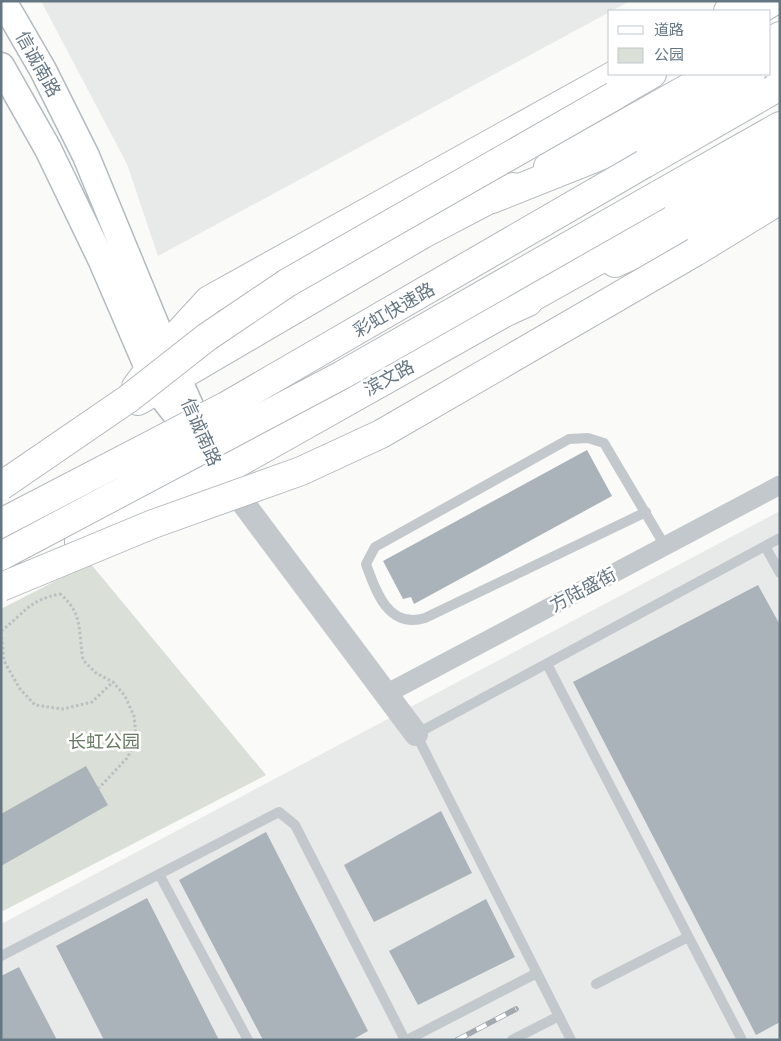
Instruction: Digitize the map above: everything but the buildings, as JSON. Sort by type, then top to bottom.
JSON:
[{"type":"main road","name":"信诚南路","points":[[3,1],[44,70],[86,156],[165,348]]},
{"type":"main road","points":[[730,10],[746,1]]},
{"type":"main road","points":[[760,10],[774,1]]},
{"type":"main road","name":"信诚南路","points":[[1,66],[48,149],[161,380],[220,473]]},
{"type":"main road","points":[[161,380],[165,348],[209,300],[615,85],[649,75]]},
{"type":"main road","points":[[1,473],[117,412],[161,380],[423,234],[492,199],[711,75]]},
{"type":"main road","points":[[492,199],[615,150],[749,75]]},
{"type":"main road","points":[[1,486],[128,399],[207,337],[287,283],[615,85]]},
{"type":"main road","name":"彩虹快速路","points":[[1,523],[226,406],[780,86]]},
{"type":"main road","name":"彩虹快速路","points":[[1,556],[342,375],[780,126]]},
{"type":"main road","points":[[506,312],[704,201],[780,156]]},
{"type":"main road","name":"滨文路","points":[[1,581],[220,473],[506,312],[720,216],[780,182]]},
{"type":"main road","points":[[1,587],[153,524],[301,471],[381,434],[695,252],[780,200]]},
{"type":"street","points":[[220,473],[416,734]]},
{"type":"street","name":"方陆盛街","points":[[386,694],[780,485]]},
{"type":"lane","points":[[646,512],[425,618],[412,622],[392,614],[372,583],[366,564],[375,547],[569,439],[588,438],[604,443],[646,512],[665,546]]},
{"type":"lane","points":[[571,1040],[416,734],[780,538]]},
{"type":"lane","points":[[765,546],[780,573]]},
{"type":"lane","points":[[547,664],[742,1040]]},
{"type":"lane","points":[[1,956],[279,812],[295,825],[406,1040],[538,973]]},
{"type":"lane","points":[[159,874],[248,1040]]},
{"type":"lane","points":[[596,984],[688,937]]},
{"type":"lane","points":[[512,1040],[559,1016]]},
{"type":"path","points":[[99,788],[128,757],[136,735],[134,716],[125,696],[113,682],[96,673],[83,660],[79,619],[71,603],[60,594],[43,597],[26,607],[17,619],[1,632],[4,662],[20,689],[35,705],[63,709],[92,702],[113,682]]},
{"type":"shaded area","points":[[41,1],[630,1],[613,10],[608,10],[608,13],[158,256],[127,164]]},
{"type":"shaded area","points":[[780,511],[780,1040],[1,1040],[1,924]]},
{"type":"green space","name":"长虹公园","points":[[90,563],[266,775],[1,912],[1,609]]},
{"type":"railway","points":[[457,1040],[516,1009]]}]
